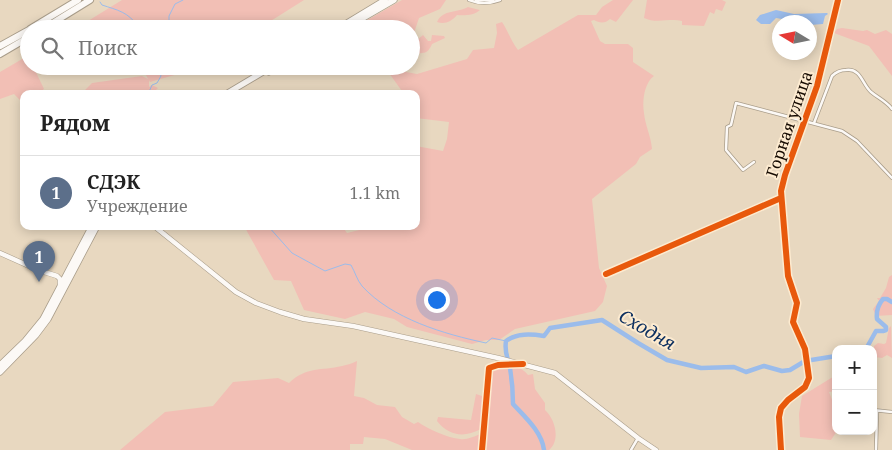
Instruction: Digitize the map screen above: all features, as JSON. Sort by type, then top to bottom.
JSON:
[{"type":"highway","points":[[45,20],[78,0]]},
{"type":"highway","points":[[58,20],[90,0]]},
{"type":"highway","points":[[352,20],[385,0]]},
{"type":"highway","points":[[360,20],[394,0]]},
{"type":"highway","points":[[0,46],[20,35]]},
{"type":"highway","points":[[0,54],[20,42]]},
{"type":"highway","points":[[233,90],[258,75]]},
{"type":"highway","points":[[240,90],[265,75]]},
{"type":"highway","points":[[0,365],[38,326],[48,311],[90,230]]},
{"type":"highway","points":[[0,372],[36,335],[48,319],[95,230]]},
{"type":"main road","points":[[159,230],[224,283],[247,299],[285,314],[353,326],[498,358],[558,375],[656,450]]},
{"type":"main road","points":[[0,253],[38,270],[54,274],[60,279],[59,289]]},
{"type":"main road","points":[[54,274],[68,270]]},
{"type":"street","points":[[469,0],[482,3],[500,0]]},
{"type":"street","points":[[476,0],[493,0]]},
{"type":"street","name":"Горная улица","points":[[781,450],[779,412],[783,405],[807,384],[809,378],[806,349],[793,322],[798,302],[788,276],[781,198],[782,181],[805,122],[824,62],[838,0]]},
{"type":"street","points":[[814,123],[832,76],[836,72],[848,69],[859,74],[870,91],[886,102],[892,109]]},
{"type":"street","points":[[754,162],[744,170],[726,150],[727,127],[731,125],[736,103],[814,123],[850,135],[892,178]]},
{"type":"street","points":[[606,274],[781,198]]},
{"type":"street","points":[[482,450],[489,368],[513,363]]},
{"type":"street","points":[[877,410],[892,412]]},
{"type":"street","points":[[876,435],[876,450]]},
{"type":"street","points":[[631,450],[638,438]]},
{"type":"shaded area","points":[[122,0],[304,0],[272,20],[90,20]]},
{"type":"shaded area","points":[[402,0],[446,0],[440,9],[418,20],[368,20]]},
{"type":"shaded area","points":[[613,0],[633,0],[616,22],[610,19],[604,22],[591,21],[600,41],[605,44],[628,44],[633,48],[633,62],[654,76],[648,83],[644,93],[643,104],[652,149],[640,157],[636,164],[592,199],[599,268],[607,286],[603,302],[595,311],[515,329],[499,340],[486,340],[472,344],[407,327],[394,319],[365,312],[345,319],[304,310],[291,281],[274,280],[246,230],[345,230],[347,233],[359,230],[420,230],[420,147],[443,151],[449,122],[420,118],[420,90],[401,90],[390,75],[420,75],[420,73],[467,59],[473,50],[494,48],[497,33],[496,24],[502,22],[518,50],[578,15],[596,15],[602,7]]},
{"type":"shaded area","points":[[647,0],[722,0],[726,2],[722,11],[716,9],[714,14],[710,12],[704,26],[682,25],[682,21],[677,20],[653,21],[644,18]]},
{"type":"shaded area","points":[[468,7],[480,10],[469,15],[457,15],[446,23],[437,22],[447,13]]},
{"type":"shaded area","points":[[837,29],[867,30],[875,34],[886,30],[892,34],[892,76],[869,46],[834,33]]},
{"type":"shaded area","points":[[423,35],[428,41],[431,41],[432,35],[444,36],[445,38],[432,44],[427,51],[420,53],[420,38]]},
{"type":"shaded area","points":[[20,60],[20,75],[37,75],[44,89],[20,90],[20,100],[14,94],[0,99],[0,72]]},
{"type":"shaded area","points":[[146,75],[174,75],[150,82],[149,80],[149,87],[152,85],[158,88],[156,90],[85,90],[92,83],[142,76],[148,79]]},
{"type":"shaded area","points":[[892,275],[892,315],[876,316],[873,309],[879,301],[877,298],[880,298],[886,288],[889,277]]},
{"type":"shaded area","points":[[891,326],[892,358],[887,355],[882,358],[877,357],[877,345],[875,345],[886,343]]},
{"type":"shaded area","points":[[357,361],[354,396],[364,398],[377,405],[395,407],[402,417],[414,424],[418,422],[450,437],[465,439],[480,434],[479,450],[412,450],[385,439],[364,437],[363,444],[350,444],[350,450],[120,450],[165,412],[213,406],[233,382],[278,378],[289,383],[308,371],[342,366]]},
{"type":"shaded area","points":[[506,367],[521,369],[528,375],[533,374],[535,389],[545,403],[545,410],[554,424],[555,441],[549,450],[484,450],[493,371]]},
{"type":"shaded area","points":[[832,377],[832,392],[829,392],[832,400],[832,435],[834,435],[831,440],[800,437],[799,414],[802,396]]},
{"type":"shaded area","points":[[476,394],[485,397],[481,429],[469,434],[457,434],[447,430],[437,421],[438,417],[471,420]]},
{"type":"water","points":[[776,10],[794,14],[828,14],[825,16],[823,24],[817,24],[817,15],[772,15],[772,22],[770,24],[761,24],[756,20],[760,15]]},
{"type":"waterway","points":[[169,20],[175,4],[183,0]]},
{"type":"waterway","points":[[100,2],[102,5],[118,10],[132,20]]},
{"type":"waterway","points":[[150,90],[152,85],[157,83],[161,75]]},
{"type":"waterway","points":[[272,230],[292,253],[325,271],[345,264],[351,265],[362,286],[374,298],[403,316],[453,335],[486,343],[492,338],[506,341]]},
{"type":"waterway","name":"Сходня","points":[[868,345],[876,331],[886,330],[886,327],[877,319],[877,311],[880,304],[883,299],[892,302]]},
{"type":"waterway","name":"Сходня","points":[[544,450],[543,443],[536,431],[513,404],[513,390],[506,352],[506,341],[519,335],[544,336],[550,328],[602,320],[667,360],[701,368],[734,367],[746,372],[764,366],[782,371],[790,370],[805,361],[832,357]]},
{"type":"cycle path","points":[[781,450],[779,417],[781,408],[805,387],[809,378],[805,349],[793,322],[797,303],[788,276],[781,191],[817,86],[838,0]]},
{"type":"cycle path","points":[[606,274],[781,198]]},
{"type":"cycle path","points":[[482,450],[489,368],[498,365],[523,364]]},
{"type":"place","name":"СДЭК","points":[[39,282]]}]
